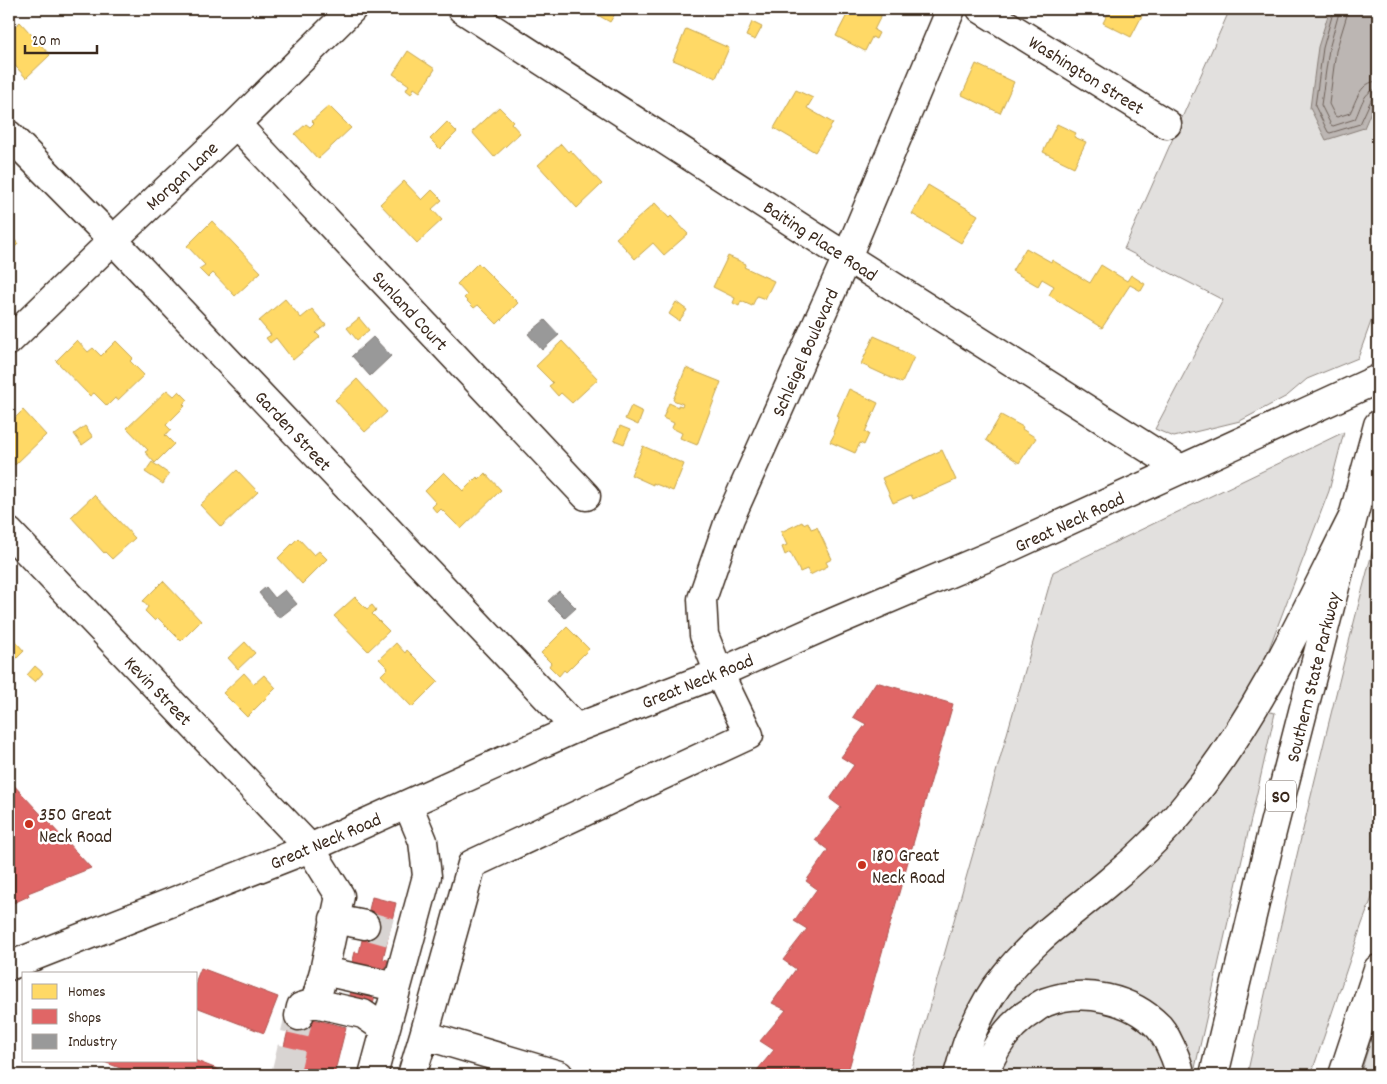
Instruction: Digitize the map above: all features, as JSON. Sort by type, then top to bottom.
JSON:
[{"type":"main road","name":"Morgan Lane","points":[[9,341],[236,124],[352,9]]},
{"type":"main road","name":"Baiting Place Road","points":[[462,9],[1181,469]]},
{"type":"main road","name":"Schleigel Boulevard","points":[[424,1035],[472,864],[749,735],[719,673],[704,635],[702,599],[730,518],[847,257],[951,9]]},
{"type":"main road","name":"Washington Street","points":[[981,9],[1167,124]]},
{"type":"main road","name":"Sunland Court","points":[[236,124],[586,496]]},
{"type":"main road","name":"Garden Street","points":[[9,135],[113,240],[576,728]]},
{"type":"main road","name":"Great Neck Road","points":[[9,966],[310,848],[576,728],[719,673],[1011,547],[1378,379]]},
{"type":"main road","name":"Southern State Parkway","points":[[1214,1075],[1272,832],[1378,425]]},
{"type":"main road","points":[[958,1075],[968,1040],[984,1006],[1004,977],[1027,950],[1110,881],[1165,829],[1194,796],[1225,754],[1277,668],[1353,517]]},
{"type":"main road","name":"Kevin Street","points":[[9,532],[310,848],[337,908]]},
{"type":"main road","points":[[372,1075],[396,988],[388,931],[427,876],[424,842],[408,804]]},
{"type":"main road","points":[[385,1029],[363,1014],[307,1009],[324,971],[337,908],[388,931]]},
{"type":"main road","points":[[1343,1075],[1378,969]]},
{"type":"main road","points":[[324,971],[396,988]]},
{"type":"main road","points":[[984,1075],[990,1058],[1003,1036],[1025,1014],[1045,1002],[1067,997],[1092,995],[1110,999],[1144,1014],[1160,1028],[1172,1049],[1180,1075]]},
{"type":"main road","points":[[412,1075],[424,1035],[558,1075]]},
{"type":"shaded area","points":[[1230,9],[1378,9],[1378,302],[1358,358],[1307,379],[1287,396],[1240,421],[1174,437],[1155,429],[1223,300],[1124,249]]},
{"type":"shaded area","points":[[1344,432],[1329,491],[1251,696],[1186,791],[952,1050],[945,1075],[910,1075],[1053,572]]},
{"type":"shaded area","points":[[1378,530],[1378,882],[1311,1075],[1247,1075],[1310,802]]},
{"type":"shaded area","points":[[1266,711],[1275,713],[1195,1068],[1187,1066],[1084,984],[972,1066],[979,1045],[1009,988]]},
{"type":"shaded area","points":[[1076,1008],[1088,1008],[1120,1015],[1149,1035],[1160,1047],[1170,1075],[995,1075],[1018,1035],[1045,1017]]},
{"type":"shaded area","points":[[1378,1016],[1378,1075],[1360,1075]]},
{"type":"water","points":[[1330,9],[1378,9],[1378,95],[1364,128],[1326,140],[1310,108],[1318,47]]},
{"type":"building: Homes","points":[[587,9],[618,9],[610,22]]},
{"type":"building: Homes","points":[[850,9],[884,10],[874,30],[879,33],[876,39],[872,37],[865,51],[836,36]]},
{"type":"building: Homes","points":[[1110,9],[1145,10],[1131,37],[1103,23]]},
{"type":"building: Homes","points":[[20,22],[50,55],[26,78],[9,59],[9,32]]},
{"type":"building: Homes","points":[[752,22],[762,27],[755,40],[746,36]]},
{"type":"building: Homes","points":[[686,29],[729,48],[716,78],[673,60]]},
{"type":"building: Homes","points":[[408,51],[435,69],[420,92],[414,88],[411,94],[406,90],[409,85],[393,74]]},
{"type":"building: Homes","points":[[976,64],[1014,82],[1000,113],[962,95]]},
{"type":"building: Homes","points":[[796,90],[813,98],[807,108],[833,123],[815,152],[774,128]]},
{"type":"building: Homes","points":[[329,106],[351,128],[318,159],[295,134],[306,124],[310,127],[314,123],[312,121]]},
{"type":"building: Homes","points":[[499,107],[513,121],[511,123],[520,133],[494,157],[472,132]]},
{"type":"building: Homes","points":[[447,122],[457,132],[440,149],[430,139]]},
{"type":"building: Homes","points":[[1057,124],[1076,133],[1074,137],[1086,142],[1074,167],[1043,152]]},
{"type":"building: Homes","points":[[561,144],[568,152],[570,150],[602,184],[577,208],[538,165]]},
{"type":"building: Homes","points":[[404,181],[422,200],[432,190],[442,200],[432,209],[442,220],[417,243],[380,204]]},
{"type":"building: Homes","points":[[928,185],[978,215],[961,243],[912,214]]},
{"type":"building: Homes","points":[[655,203],[688,234],[664,255],[653,243],[635,259],[616,238]]},
{"type":"building: Homes","points":[[212,221],[261,272],[235,296],[213,273],[208,278],[199,269],[205,265],[187,246]]},
{"type":"building: Homes","points":[[9,233],[18,244],[9,253]]},
{"type":"building: Homes","points":[[1026,248],[1051,262],[1052,260],[1090,283],[1101,265],[1127,281],[1131,275],[1145,284],[1141,291],[1130,285],[1102,328],[1049,295],[1054,286],[1042,279],[1038,286],[1012,271]]},
{"type":"building: Homes","points":[[728,256],[746,264],[744,267],[774,281],[765,299],[757,296],[752,306],[741,301],[739,306],[733,303],[735,298],[713,287]]},
{"type":"building: Homes","points":[[478,263],[518,303],[497,324],[478,305],[474,308],[464,298],[467,295],[457,284]]},
{"type":"building: Homes","points":[[285,299],[301,318],[312,309],[326,325],[316,333],[320,337],[293,360],[276,338],[270,343],[266,338],[271,335],[259,321]]},
{"type":"building: Homes","points":[[676,302],[687,310],[679,321],[669,314]]},
{"type":"building: Homes","points":[[359,318],[369,330],[357,340],[347,328]]},
{"type":"building: Homes","points":[[874,336],[899,347],[898,349],[914,357],[902,383],[861,364]]},
{"type":"building: Homes","points":[[77,340],[88,352],[93,348],[101,356],[116,341],[133,358],[130,361],[144,375],[118,400],[115,398],[107,406],[94,393],[90,396],[56,361]]},
{"type":"building: Homes","points":[[562,341],[598,379],[572,403],[561,393],[558,396],[549,386],[553,383],[536,366]]},
{"type":"building: Homes","points":[[686,368],[721,382],[697,445],[680,438],[682,433],[672,428],[674,423],[663,418],[669,403],[678,407],[678,405],[682,406],[683,404],[673,400]]},
{"type":"building: Homes","points":[[357,379],[387,412],[365,432],[335,400]]},
{"type":"building: Homes","points":[[849,389],[878,403],[865,432],[869,434],[864,445],[860,443],[855,453],[830,442],[835,433],[833,432],[839,417],[837,416]]},
{"type":"building: Homes","points":[[167,390],[174,396],[179,391],[188,400],[183,404],[185,406],[166,425],[171,430],[165,435],[174,444],[155,463],[145,452],[148,450],[127,428]]},
{"type":"building: Homes","points":[[631,406],[643,412],[638,425],[625,419]]},
{"type":"building: Homes","points":[[23,410],[46,435],[15,465],[9,459],[9,424]]},
{"type":"building: Homes","points":[[1001,415],[1023,427],[1022,429],[1036,438],[1019,463],[986,440]]},
{"type":"building: Homes","points":[[85,426],[93,437],[82,445],[74,434]]},
{"type":"building: Homes","points":[[620,426],[630,430],[624,444],[614,440]]},
{"type":"building: Homes","points":[[643,446],[684,464],[673,491],[653,483],[653,485],[631,475]]},
{"type":"building: Homes","points":[[942,450],[956,480],[913,499],[911,495],[893,503],[882,478]]},
{"type":"building: Homes","points":[[152,462],[169,474],[163,484],[145,472]]},
{"type":"building: Homes","points":[[237,470],[258,492],[221,527],[200,505]]},
{"type":"building: Homes","points":[[444,472],[463,491],[477,477],[479,479],[485,473],[501,490],[461,529],[441,509],[437,513],[432,507],[436,503],[425,491]]},
{"type":"building: Homes","points":[[94,495],[135,538],[112,559],[104,553],[71,517]]},
{"type":"building: Homes","points":[[802,522],[803,524],[808,522],[811,529],[817,527],[832,559],[826,562],[828,566],[810,575],[807,569],[800,572],[790,552],[785,555],[782,547],[787,545],[781,532]]},
{"type":"building: Homes","points":[[298,538],[314,555],[319,551],[327,559],[302,584],[278,558]]},
{"type":"building: Homes","points":[[163,581],[201,621],[181,641],[158,618],[155,621],[145,611],[148,607],[143,601]]},
{"type":"building: Homes","points":[[355,597],[367,609],[372,605],[376,610],[372,614],[389,631],[368,651],[334,616]]},
{"type":"building: Homes","points":[[567,627],[589,649],[566,672],[564,670],[559,676],[549,666],[551,663],[541,653]]},
{"type":"building: Homes","points":[[9,634],[24,651],[9,666]]},
{"type":"building: Homes","points":[[245,642],[255,653],[238,669],[228,658]]},
{"type":"building: Homes","points":[[396,643],[405,653],[407,650],[438,681],[412,707],[381,675],[388,668],[379,659]]},
{"type":"building: Homes","points":[[35,666],[43,673],[35,682],[27,675]]},
{"type":"building: Homes","points":[[244,673],[254,684],[264,675],[276,688],[247,717],[223,693]]},
{"type":"building: Shops","name":"180 Great Neck Road","points":[[876,682],[953,704],[847,1075],[753,1075],[774,1050],[760,1041],[786,1010],[772,1003],[796,969],[783,960],[807,929],[794,921],[817,889],[806,881],[828,850],[815,840],[841,807],[830,799],[854,765],[841,757],[866,724],[853,717]]},
{"type":"building: Shops","name":"350 Great Neck Road","points":[[9,780],[91,868],[28,893],[29,896],[9,905]]},
{"type":"building: Shops","points":[[372,897],[396,903],[383,959],[388,960],[385,970],[381,969],[373,1005],[349,999],[357,965],[352,964],[355,952],[359,953]]},
{"type":"building: Shops","points":[[201,968],[278,997],[264,1033],[198,1008],[198,975]]},
{"type":"building: Shops","points":[[292,1014],[346,1027],[334,1075],[277,1075]]},
{"type":"building: Shops","points":[[104,1062],[198,1062],[230,1074],[229,1075],[138,1075]]},
{"type":"building: Industry","points":[[545,320],[559,335],[542,350],[528,334]]},
{"type":"building: Industry","points":[[373,337],[391,356],[370,376],[352,356]]},
{"type":"building: Industry","points":[[266,587],[275,598],[285,590],[297,604],[279,618],[259,593]]},
{"type":"building: Industry","points":[[559,591],[576,608],[565,618],[548,601]]},
{"type":"tunnel","points":[[365,925],[390,932]]},
{"type":"tunnel","points":[[285,1075],[299,1016]]},
{"type":"place","name":"350 Great Neck Road","points":[[29,824]]},
{"type":"place","name":"180 Great Neck Road","points":[[862,865]]}]
